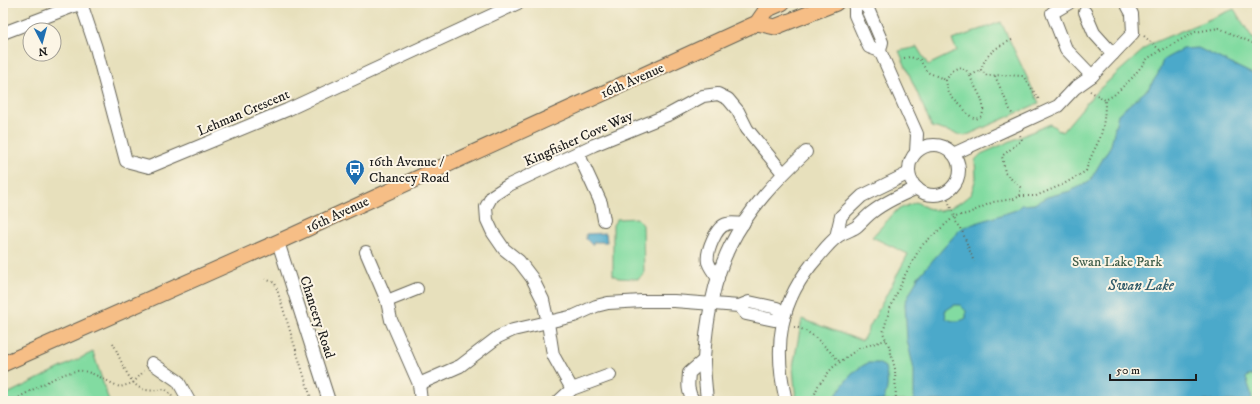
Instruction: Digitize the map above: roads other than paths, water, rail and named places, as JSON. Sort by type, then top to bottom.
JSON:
[{"type":"main road","name":"16th Avenue","points":[[3,364],[278,242],[757,23],[766,10],[782,3]]},
{"type":"main road","points":[[757,23],[775,27],[836,3]]},
{"type":"street","name":"Lehman Crescent","points":[[81,3],[96,48],[126,161],[149,167],[287,110],[518,3]]},
{"type":"street","points":[[3,33],[81,3]]},
{"type":"street","points":[[855,3],[855,15],[869,47],[880,51]]},
{"type":"street","points":[[862,3],[868,9],[882,42],[880,51],[917,134],[916,152]]},
{"type":"street","points":[[1069,3],[1052,13],[1066,49],[1092,76]]},
{"type":"street","points":[[953,154],[1058,106],[1075,88],[1092,76],[1133,33],[1132,14],[1126,3]]},
{"type":"street","points":[[1085,12],[1094,33],[1113,54]]},
{"type":"street","name":"Kingfisher Cove Way","points":[[572,389],[553,355],[543,300],[532,278],[519,260],[504,249],[493,233],[487,220],[486,207],[492,196],[509,185],[578,153],[670,114],[703,96],[718,94],[728,99],[738,111],[746,129],[783,174]]},
{"type":"street","points":[[917,134],[928,142],[937,145],[946,148],[953,154],[958,164],[958,176],[952,186],[945,192],[930,195],[917,188],[911,181],[909,173],[910,162],[916,152],[925,146],[937,145]]},
{"type":"street","points":[[707,401],[704,360],[712,303],[718,278],[730,246],[743,224],[783,174],[806,152]]},
{"type":"street","points":[[578,153],[601,202],[604,220]]},
{"type":"street","points":[[836,237],[841,216],[862,196],[909,173]]},
{"type":"street","points":[[786,401],[779,357],[783,322],[788,302],[805,272],[836,237],[855,227],[894,198],[917,188]]},
{"type":"street","points":[[869,192],[879,208]]},
{"type":"street","points":[[718,278],[710,267],[708,250],[720,228],[726,224],[743,224]]},
{"type":"street","name":"Chancery Road","points":[[278,242],[329,401]]},
{"type":"street","points":[[366,252],[387,301],[391,320],[419,384],[422,401]]},
{"type":"street","points":[[387,301],[417,288]]},
{"type":"street","points":[[419,384],[460,366],[498,337],[513,330],[574,316],[596,306],[608,303],[642,301],[712,303],[739,306],[749,302],[777,308],[783,322]]},
{"type":"street","points":[[694,401],[690,396],[688,386],[689,373],[704,360]]},
{"type":"street","points":[[152,363],[178,381],[189,401]]},
{"type":"street","points":[[559,401],[572,389],[610,375]]},
{"type":"water","name":"Swan Lake","points":[[1198,48],[1257,76],[1257,374],[1246,378],[1252,401],[914,401],[914,370],[907,340],[905,303],[918,277],[961,228],[1016,210],[1021,205],[1034,204],[1047,197],[1070,191],[1089,182],[1111,145],[1118,114],[1148,89],[1158,74],[1163,60],[1183,49]],"holes":[[[954,305],[960,305],[966,311],[966,318],[956,321],[946,318],[945,311]]]},
{"type":"water","points":[[606,233],[607,242],[594,242],[592,245],[586,239],[586,234]]},
{"type":"water","points":[[868,363],[878,363],[885,367],[887,384],[883,401],[833,401],[852,374]]},
{"type":"place","name":"16th Avenue / Chancey Road","points":[[355,186]]},
{"type":"park label","name":"Swan Lake Park","points":[[1117,261]]}]
